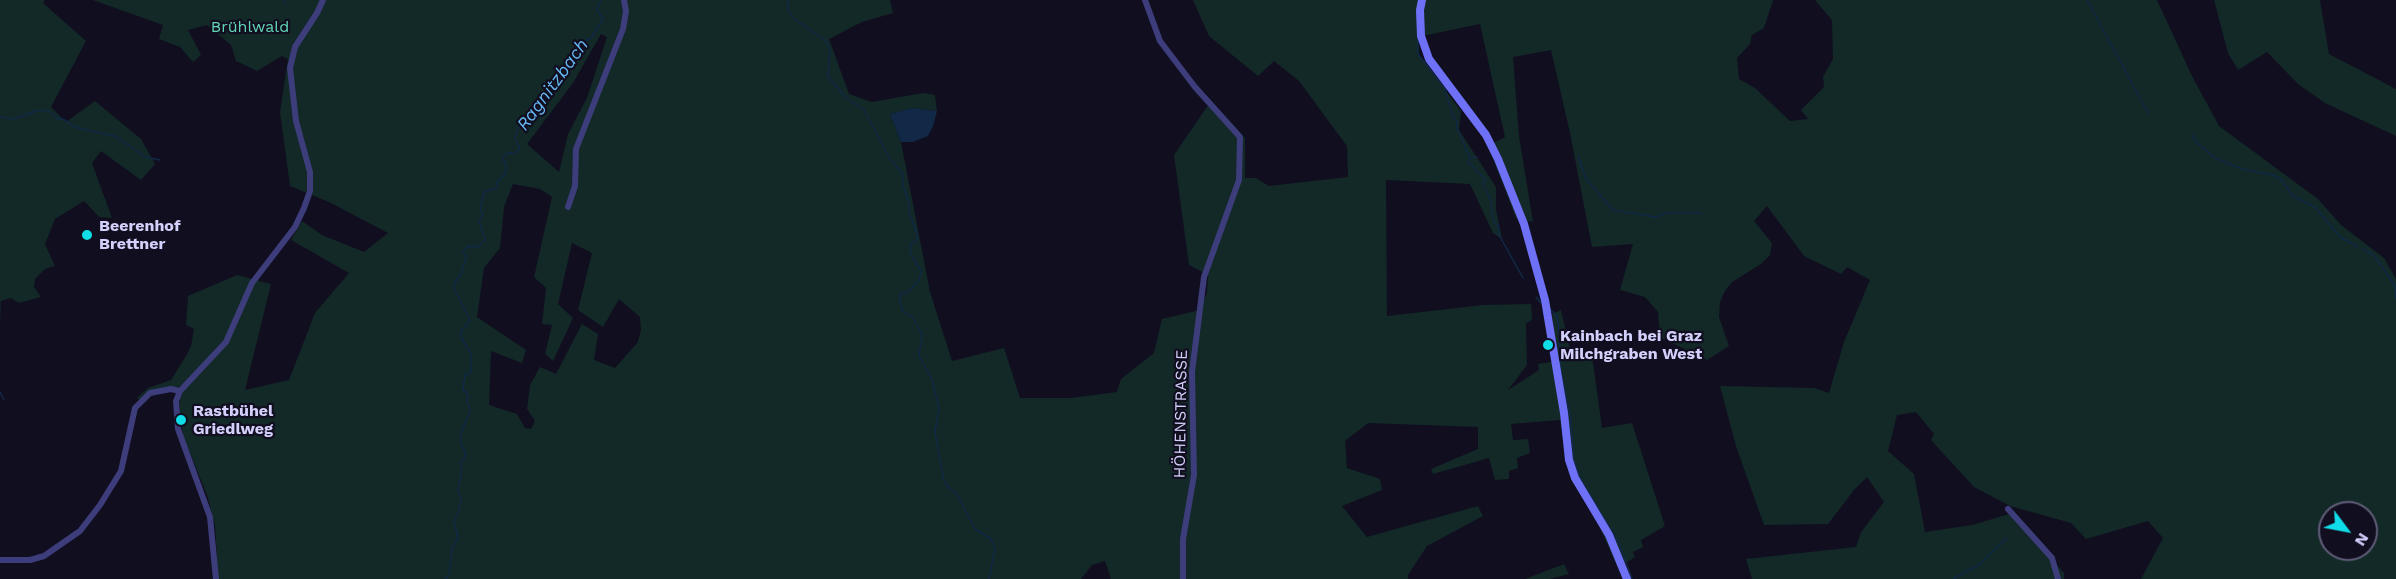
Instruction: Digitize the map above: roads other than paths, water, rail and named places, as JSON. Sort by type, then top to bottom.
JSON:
[{"type":"main road","points":[[1422,0],[1421,36],[1429,59],[1486,135],[1524,224],[1545,300],[1564,412],[1569,459],[1575,478],[1609,535],[1627,579]]},
{"type":"street","points":[[216,579],[211,525],[206,502],[178,429],[176,401],[180,391],[226,342],[252,283],[295,227],[308,198],[310,172],[296,121],[290,68],[295,47],[323,0]]},
{"type":"street","points":[[568,207],[575,186],[576,148],[623,29],[626,11],[624,0]]},
{"type":"street","name":"HÖHENSTRASSE","points":[[1145,0],[1160,41],[1240,137],[1239,180],[1204,277],[1192,372],[1194,476],[1183,539],[1183,579]]},
{"type":"street","points":[[0,560],[30,560],[44,556],[66,543],[80,531],[100,505],[121,471],[132,414],[139,403],[150,393],[171,389],[180,391]]},
{"type":"street","points":[[2008,509],[2052,558],[2058,579]]},
{"type":"water","points":[[912,108],[937,111],[933,126],[928,136],[913,142],[901,142],[890,114]]},
{"type":"waterway","points":[[284,0],[286,4]]},
{"type":"waterway","name":"Ragnitzbach","points":[[446,579],[449,575],[452,548],[458,538],[454,521],[459,511],[461,498],[458,490],[462,468],[460,463],[465,458],[461,433],[470,411],[467,402],[468,395],[463,389],[465,375],[471,372],[471,354],[462,339],[461,331],[470,320],[454,289],[454,284],[461,274],[466,257],[463,251],[468,246],[478,247],[485,240],[479,221],[483,214],[480,209],[484,192],[498,187],[497,182],[506,173],[506,164],[502,158],[509,152],[514,154],[520,148],[515,139],[518,128],[532,118],[536,104],[548,85],[568,66],[580,43],[591,38],[603,19],[597,9],[601,0]]},
{"type":"waterway","points":[[788,0],[788,9],[792,17],[827,42],[830,50],[828,76],[846,98],[864,110],[890,159],[903,174],[903,186],[909,203],[909,213],[917,233],[917,241],[911,243],[910,253],[921,271],[919,280],[908,292],[900,294],[900,302],[903,311],[913,318],[922,334],[919,356],[932,379],[939,409],[935,432],[944,481],[957,494],[975,529],[991,539],[995,548],[989,579]]},
{"type":"waterway","points":[[2087,0],[2148,113]]},
{"type":"waterway","points":[[1418,38],[1418,54],[1445,89],[1453,117],[1457,121],[1457,128],[1470,158],[1468,162],[1486,180],[1482,183],[1490,198],[1494,222],[1499,227],[1498,233],[1523,278]]},
{"type":"waterway","points":[[0,117],[14,119],[36,111],[48,110],[74,127],[115,136],[146,157],[160,160]]},
{"type":"waterway","points":[[2192,135],[2197,143],[2215,158],[2242,169],[2273,175],[2281,179],[2293,196],[2315,207],[2340,237],[2358,247]]},
{"type":"waterway","points":[[1578,156],[1586,179],[1613,210],[1656,217],[1667,213],[1701,213]]},
{"type":"waterway","points":[[1470,158],[1477,157]]},
{"type":"waterway","points":[[2363,249],[2379,262],[2395,286],[2396,299]]},
{"type":"waterway","points":[[1536,297],[1541,303]]},
{"type":"waterway","points":[[1551,310],[1557,316],[1561,372],[1570,415],[1574,460],[1580,478],[1619,543],[1632,579]]},
{"type":"waterway","points":[[0,392],[4,400]]},
{"type":"waterway","points":[[1953,579],[1980,564],[2007,538]]},
{"type":"place","name":"Beerenhof Brettner","points":[[87,235]]},
{"type":"place","name":"Kainbach bei Graz Milchgraben West","points":[[1548,345]]},
{"type":"place","name":"Rastbühel Griedlweg","points":[[181,420]]},
{"type":"park label","name":"Brühlwald","points":[[250,27]]}]
